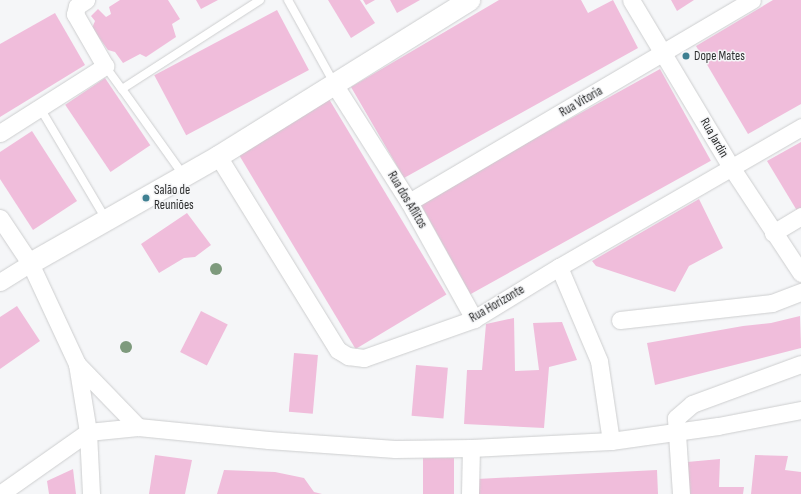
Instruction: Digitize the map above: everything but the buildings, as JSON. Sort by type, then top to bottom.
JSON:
[{"type":"street","points":[[0,133],[105,66],[75,14],[77,6],[86,0]]},
{"type":"street","points":[[0,282],[218,156],[470,0]]},
{"type":"street","name":"Rua Jardin","points":[[631,0],[731,167],[773,233],[801,273]]},
{"type":"street","name":"Rua Vitoria","points":[[409,202],[752,0]]},
{"type":"street","name":"Rua dos Aflitos","points":[[334,84],[409,202],[474,319]]},
{"type":"street","name":"Rua Horizonte","points":[[218,156],[338,350],[348,356],[364,358],[474,319],[559,267],[801,127]]},
{"type":"street","points":[[773,233],[801,216]]},
{"type":"street","points":[[0,218],[30,264],[77,364],[88,432],[91,494]]},
{"type":"street","points":[[559,267],[599,361],[611,441]]},
{"type":"street","points":[[620,320],[772,303],[801,292]]},
{"type":"street","points":[[77,364],[138,427]]},
{"type":"street","points":[[681,494],[676,418],[692,404],[801,364]]},
{"type":"street","points":[[0,494],[88,432],[138,427],[268,440],[379,448],[471,448],[611,441],[678,433],[801,410]]},
{"type":"street","points":[[470,494],[471,448]]},
{"type":"lane","points":[[122,89],[260,0]]},
{"type":"lane","points":[[288,0],[334,84]]},
{"type":"lane","points":[[105,66],[184,176]]},
{"type":"lane","points":[[40,108],[107,220]]},
{"type":"place","name":"Dope Mates","points":[[686,56]]},
{"type":"place","name":"Salão de Reuniões","points":[[146,198]]}]
